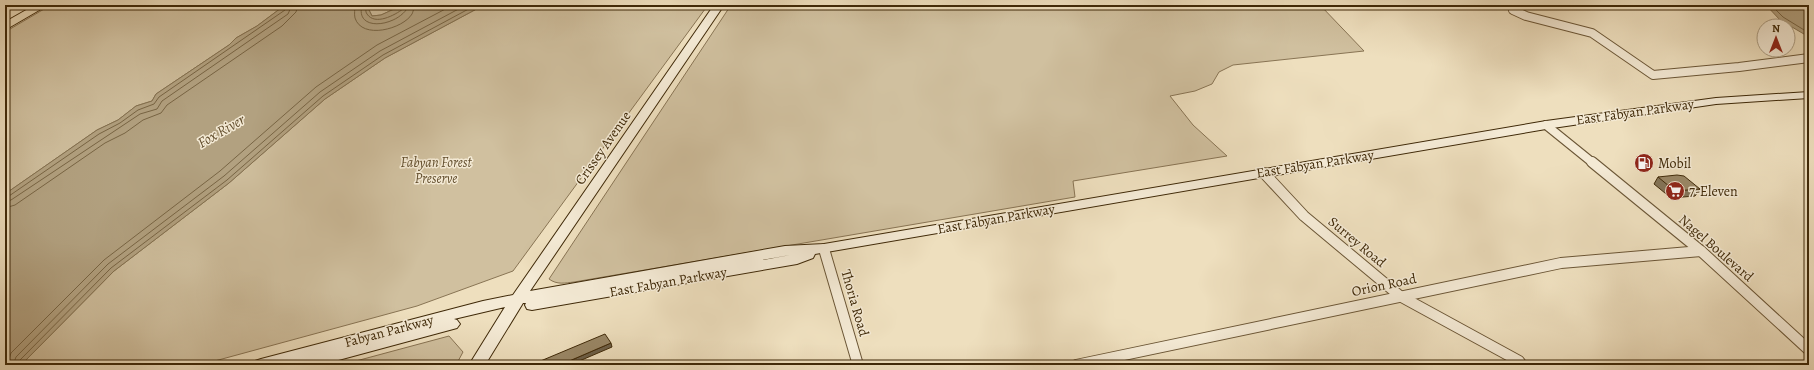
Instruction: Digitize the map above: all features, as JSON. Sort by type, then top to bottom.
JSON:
[{"type":"main road","points":[[5,27],[43,5]]},
{"type":"main road","name":"Crissey Avenue","points":[[477,365],[514,304],[719,5]]},
{"type":"main road","name":"East Fabyan Parkway","points":[[514,304],[666,283],[797,259],[824,249],[1546,124],[1716,101],[1809,95]]},
{"type":"main road","name":"Fabyan Parkway","points":[[261,365],[303,360],[483,306],[514,304]]},
{"type":"street","points":[[1513,10],[1526,16],[1592,33],[1653,75],[1739,67],[1809,58]]},
{"type":"street","name":"Nagel Boulevard","points":[[1546,124],[1701,251],[1809,350]]},
{"type":"street","name":"Surrey Road","points":[[1264,173],[1304,216],[1400,296],[1519,361],[1522,365]]},
{"type":"street","name":"Thoria Road","points":[[824,249],[858,365]]},
{"type":"street","name":"Orion Road","points":[[1076,365],[1561,263],[1701,251]]},
{"type":"green space","points":[[51,5],[285,5],[257,26],[236,38],[229,45],[156,94],[152,101],[136,106],[118,120],[97,130],[5,194],[5,32]]},
{"type":"green space","points":[[372,5],[403,5],[381,15],[372,16],[369,10]]},
{"type":"green space","name":"Fabyan Forest Preserve","points":[[484,5],[708,5],[513,271],[417,306],[200,365],[21,365],[114,271],[229,183],[325,99],[385,58]]},
{"type":"green space","points":[[731,5],[1320,5],[1364,51],[1233,65],[1219,72],[1212,84],[1195,91],[1170,96],[1193,125],[1227,156],[1073,181],[1075,197],[574,282],[558,283],[552,281],[549,279]]},
{"type":"green space","points":[[449,336],[463,352],[456,365],[341,365]]},
{"type":"water","name":"Fox River","points":[[285,5],[372,5],[369,10],[372,16],[381,15],[403,5],[484,5],[385,58],[325,99],[229,183],[114,271],[21,365],[5,365],[5,194],[97,130],[118,120],[136,106],[152,101],[156,94],[229,45],[236,38],[257,26]]},
{"type":"water","points":[[1766,5],[1800,5],[1809,10],[1809,37],[1796,29],[1796,18],[1778,18]]},
{"type":"building","points":[[1677,175],[1684,176],[1700,189],[1675,191],[1658,177]]},
{"type":"building","points":[[605,334],[611,343],[560,365],[531,365]]},
{"type":"place","name":"Mobil","points":[[1644,163]]},
{"type":"place","name":"7-Eleven","points":[[1675,191]]}]
